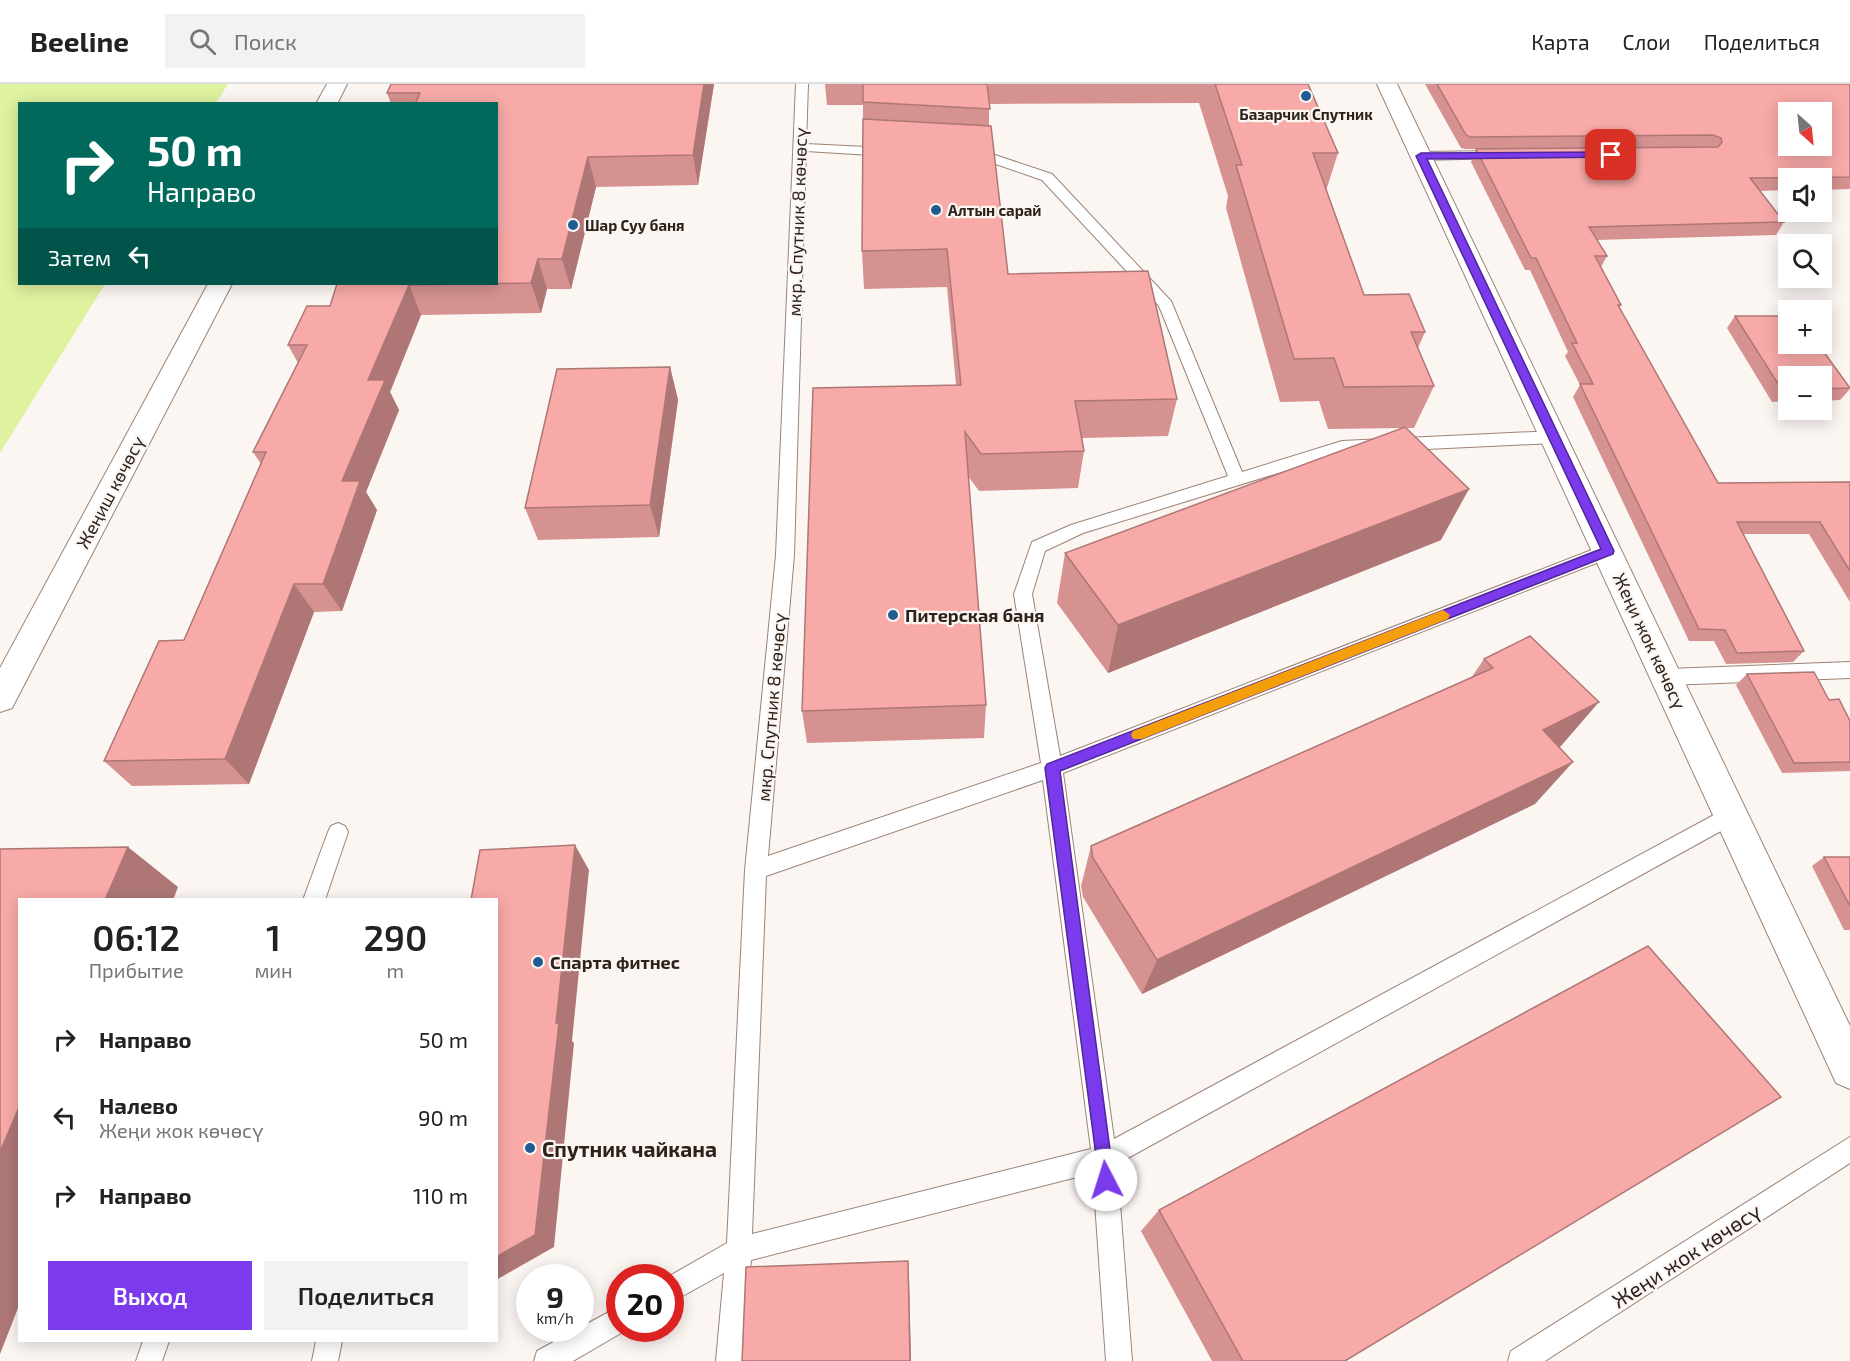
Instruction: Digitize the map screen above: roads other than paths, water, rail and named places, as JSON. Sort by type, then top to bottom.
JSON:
[{"type":"main road","points":[[327,102],[338,84]]},
{"type":"main road","name":"Жеңи жок көчөсү","points":[[1387,84],[1850,1069]]},
{"type":"main road","name":"Жеңиш көчөсү","points":[[0,699],[219,285]]},
{"type":"lane","name":"мкр. Спутник 8 көчөсү","points":[[729,1361],[739,1250],[756,870],[785,555],[802,84]]},
{"type":"lane","points":[[800,147],[902,153]]},
{"type":"lane","points":[[1421,156],[1516,155]]},
{"type":"lane","points":[[958,156],[992,158],[1047,177],[1166,304],[1237,479]]},
{"type":"lane","points":[[1119,1361],[1104,1158],[1052,768],[1023,594],[1038,547],[1077,529],[1342,447],[1554,437]]},
{"type":"lane","points":[[756,870],[1052,768],[1608,551]]},
{"type":"lane","points":[[1667,676],[1850,670]]},
{"type":"lane","points":[[684,1282],[739,1250],[1104,1158],[1732,815]]},
{"type":"lane","points":[[315,898],[338,832]]},
{"type":"lane","name":"Жеңи жок көчөсү","points":[[1521,1361],[1850,1149]]},
{"type":"lane","points":[[547,1361],[606,1327]]},
{"type":"lane","points":[[149,1361],[156,1342]]},
{"type":"lane","points":[[325,1361],[329,1342]]},
{"type":"place","name":"Базарчик Спутник","points":[[1306,96]]},
{"type":"place","name":"Алтын сарай","points":[[936,210]]},
{"type":"place","name":"Шар Суу баня","points":[[573,225]]},
{"type":"place","name":"Питерская баня","points":[[893,615]]},
{"type":"place","name":"Спарта фитнес","points":[[538,962]]},
{"type":"place","name":"Спутник чайкана","points":[[530,1148]]}]
